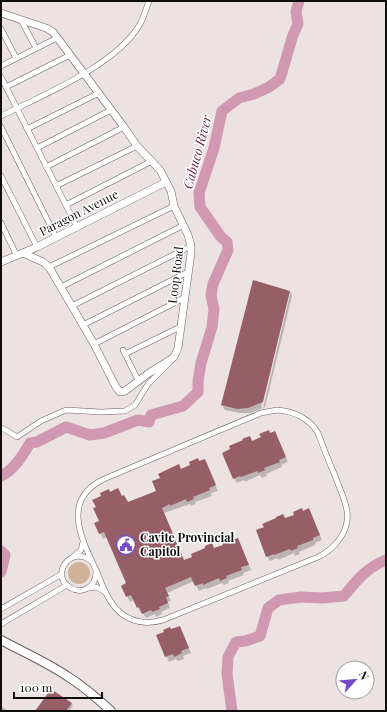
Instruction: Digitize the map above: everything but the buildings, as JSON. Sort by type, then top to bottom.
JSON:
[{"type":"main road","points":[[1,640],[68,676],[111,711]]},
{"type":"street","points":[[1,116],[85,74],[122,47],[140,24],[149,1]]},
{"type":"street","name":"Loop Road","points":[[1,13],[46,28],[57,38],[112,110],[136,146],[160,170],[172,195],[174,206],[184,225],[191,246],[178,348],[174,357]]},
{"type":"street","points":[[21,20],[36,48]]},
{"type":"street","points":[[1,29],[16,58]]},
{"type":"street","points":[[1,66],[57,38]]},
{"type":"street","points":[[6,87],[70,55]]},
{"type":"street","points":[[1,77],[77,227]]},
{"type":"street","points":[[27,128],[98,93]]},
{"type":"street","points":[[36,148],[112,110]]},
{"type":"street","points":[[1,127],[56,237]]},
{"type":"street","points":[[46,167],[124,127]]},
{"type":"street","points":[[56,186],[136,146]]},
{"type":"street","points":[[66,205],[152,162]]},
{"type":"street","points":[[1,176],[37,247]]},
{"type":"street","name":"Paragon Avenue","points":[[1,262],[37,247],[166,182]]},
{"type":"street","points":[[49,267],[174,206]]},
{"type":"street","points":[[1,223],[20,254],[43,262],[49,267],[119,390],[125,391],[138,380],[174,357]]},
{"type":"street","points":[[61,287],[184,225]]},
{"type":"street","points":[[72,306],[191,246]]},
{"type":"street","points":[[83,325],[188,272]]},
{"type":"street","points":[[94,344],[184,298]]},
{"type":"street","points":[[138,380],[124,352],[180,327]]},
{"type":"street","points":[[1,428],[18,437],[41,421],[66,410],[101,412],[125,411],[135,405],[148,384],[174,357]]},
{"type":"street","points":[[282,410],[296,414],[309,422],[318,433],[347,510],[347,521],[343,532],[337,542],[327,553],[159,622],[145,622],[126,616],[115,607],[107,595],[83,542],[78,520],[79,505],[88,490],[95,483],[266,412],[282,410]]},
{"type":"street","points":[[83,542],[81,550],[65,564],[62,574],[63,580],[67,585],[77,590],[94,587],[100,588],[107,595]]},
{"type":"street","points":[[73,557],[85,557],[94,566],[95,579],[87,588]]},
{"type":"street","points":[[1,609],[62,574]]},
{"type":"street","points":[[1,624],[67,585]]},
{"type":"shaded area","points":[[79,562],[87,565],[90,573],[87,581],[79,584],[71,581],[68,573],[71,565]]},
{"type":"waterway","name":"Cabuco River","points":[[1,476],[14,466],[30,443],[37,442],[66,427],[90,435],[104,433],[138,420],[149,422],[151,415],[183,406],[198,392],[201,363],[212,327],[214,309],[211,295],[213,284],[228,250],[227,242],[221,237],[200,207],[199,193],[214,148],[222,111],[239,98],[254,94],[269,87],[280,79],[293,35],[298,24],[296,12],[299,1]]},
{"type":"waterway","name":"Cabuco River","points":[[1,551],[5,555],[1,572]]},
{"type":"waterway","points":[[232,711],[227,674],[228,657],[236,642],[245,641],[260,636],[268,608],[279,600],[301,597],[322,598],[344,596],[367,571],[386,560]]},
{"type":"place","name":"Cavite Provincial Capitol","points":[[126,545]]}]
